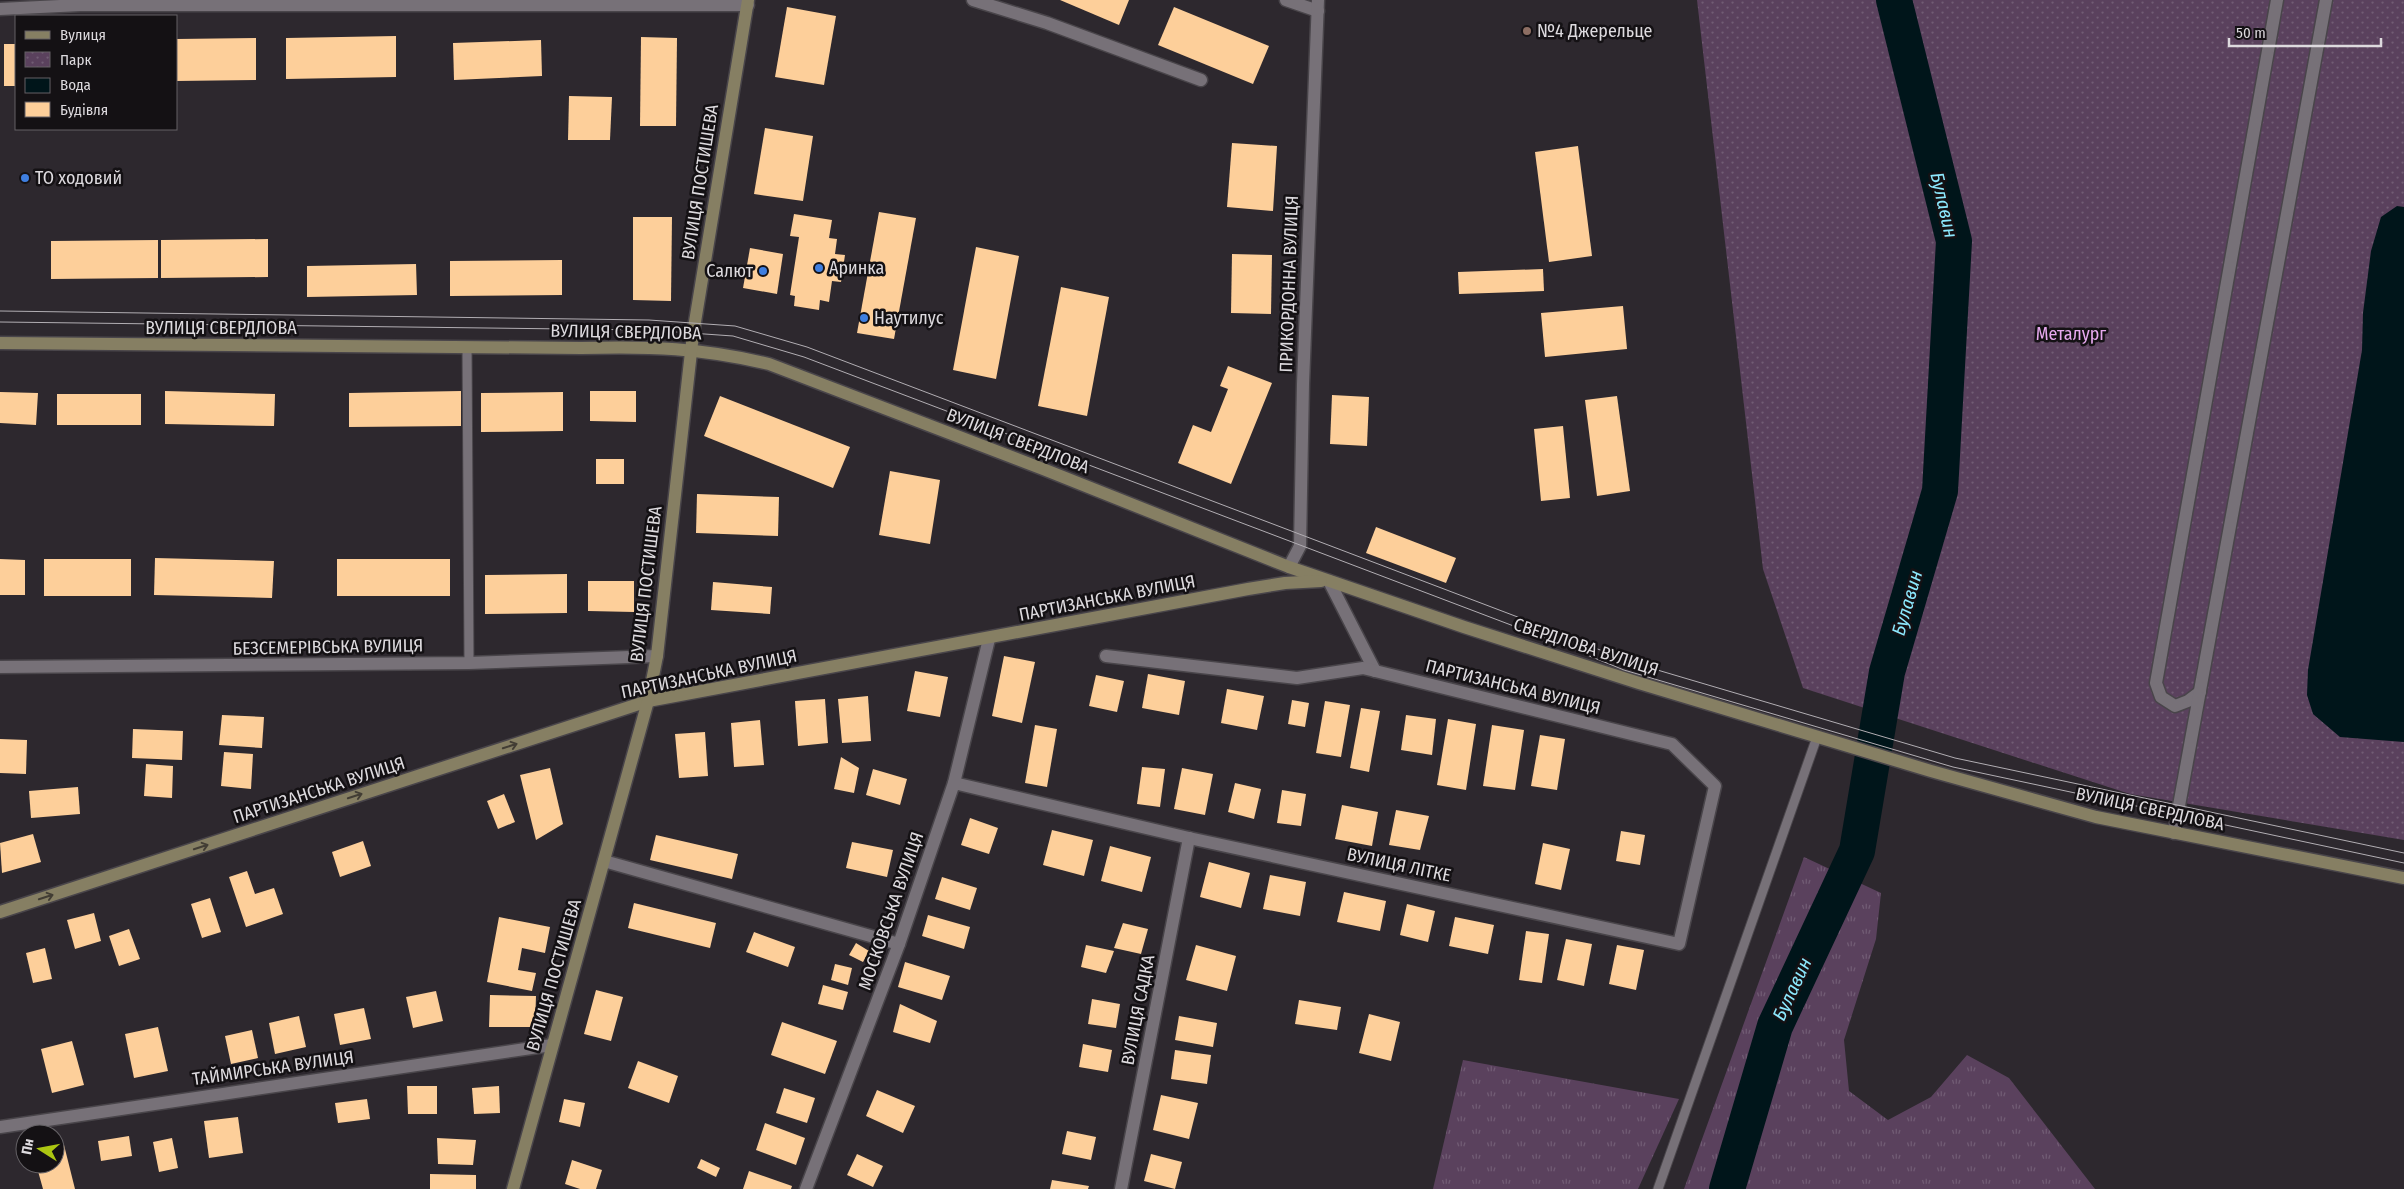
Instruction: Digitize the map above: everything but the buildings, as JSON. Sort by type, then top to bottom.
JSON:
[{"type":"street","points":[[974,0],[1046,23],[1201,80]]},
{"type":"street","points":[[1286,0],[1318,5]]},
{"type":"street","points":[[2200,692],[2188,701],[2175,706],[2161,697],[2156,684],[2277,0]]},
{"type":"street","points":[[2174,833],[2326,0]]},
{"type":"street","points":[[0,9],[80,5],[748,3]]},
{"type":"street","name":"ВУЛИЦЯ ПОСТИШЕВА","points":[[513,1189],[648,701],[657,656],[691,349],[748,3]]},
{"type":"street","name":"ПРИКОРДОННА ВУЛИЦЯ","points":[[1289,567],[1300,546],[1303,384],[1318,5]]},
{"type":"street","name":"ВУЛИЦЯ СВЕРДЛОВА","points":[[0,343],[467,347],[645,346],[691,349],[730,355],[769,364],[1329,581]]},
{"type":"street","points":[[1329,581],[1375,671]]},
{"type":"street","name":"ПАРТИЗАНСЬКА ВУЛИЦЯ","points":[[0,912],[648,701],[989,639],[1107,614],[1248,589],[1285,583],[1329,581]]},
{"type":"street","name":"СВЕРДЛОВА ВУЛИЦЯ","points":[[1329,581],[1611,674],[1835,742]]},
{"type":"street","name":"МОСКОВСЬКА ВУЛИЦЯ","points":[[806,1189],[899,944],[954,783],[989,639]]},
{"type":"street","name":"БЕЗСЕМЕРІВСЬКА ВУЛИЦЯ","points":[[0,667],[470,663],[657,656]]},
{"type":"street","name":"ПАРТИЗАНСЬКА ВУЛИЦЯ","points":[[1106,656],[1297,678],[1363,668],[1672,744],[1715,786]]},
{"type":"street","name":"ВУЛИЦЯ СВЕРДЛОВА","points":[[1835,742],[2096,817],[2404,878]]},
{"type":"street","name":"ВУЛИЦЯ ЛІТКЕ","points":[[954,783],[1189,838],[1679,944],[1715,786]]},
{"type":"street","name":"ВУЛИЦЯ САДКА","points":[[1121,1189],[1189,838]]},
{"type":"street","points":[[604,861],[899,944]]},
{"type":"street","name":"ТАЙМИРСЬКА ВУЛИЦЯ","points":[[0,1127],[552,1045]]},
{"type":"lane","points":[[467,347],[470,663]]},
{"type":"lane","points":[[1658,1189],[1817,736]]},
{"type":"green space","name":"Металург","points":[[1697,0],[2404,0],[2404,840],[2130,794],[1803,688],[1763,569]]},
{"type":"green space","points":[[1804,857],[1881,893],[1876,939],[1844,1040],[1849,1091],[1888,1120],[1931,1097],[1967,1055],[2009,1078],[2095,1189],[1684,1189]]},
{"type":"green space","points":[[1463,1060],[1679,1099],[1638,1189],[1433,1189]]},
{"type":"water","points":[[2397,206],[2404,207],[2404,742],[2340,737],[2313,714],[2307,695],[2308,670],[2362,350],[2363,313],[2371,251],[2381,217]]},
{"type":"waterway","name":"Булавин","points":[[1727,1189],[1775,1026],[1857,851],[1887,672],[1940,491],[1954,241],[1894,0]]},
{"type":"tram line","points":[[0,311],[649,320],[735,326],[807,347],[1544,627],[1627,661],[1955,758],[2404,853]]},
{"type":"tram line","points":[[0,322],[648,330],[733,336],[804,357],[1540,636],[1624,670],[1953,767],[2404,863]]},
{"type":"place","name":"№4 Джерельце","points":[[1527,31]]},
{"type":"place","name":"ТО ходовий","points":[[25,178]]},
{"type":"place","name":"Аринка","points":[[819,268]]},
{"type":"place","name":"Салют","points":[[763,271]]},
{"type":"place","name":"Наутилус","points":[[864,318]]}]
